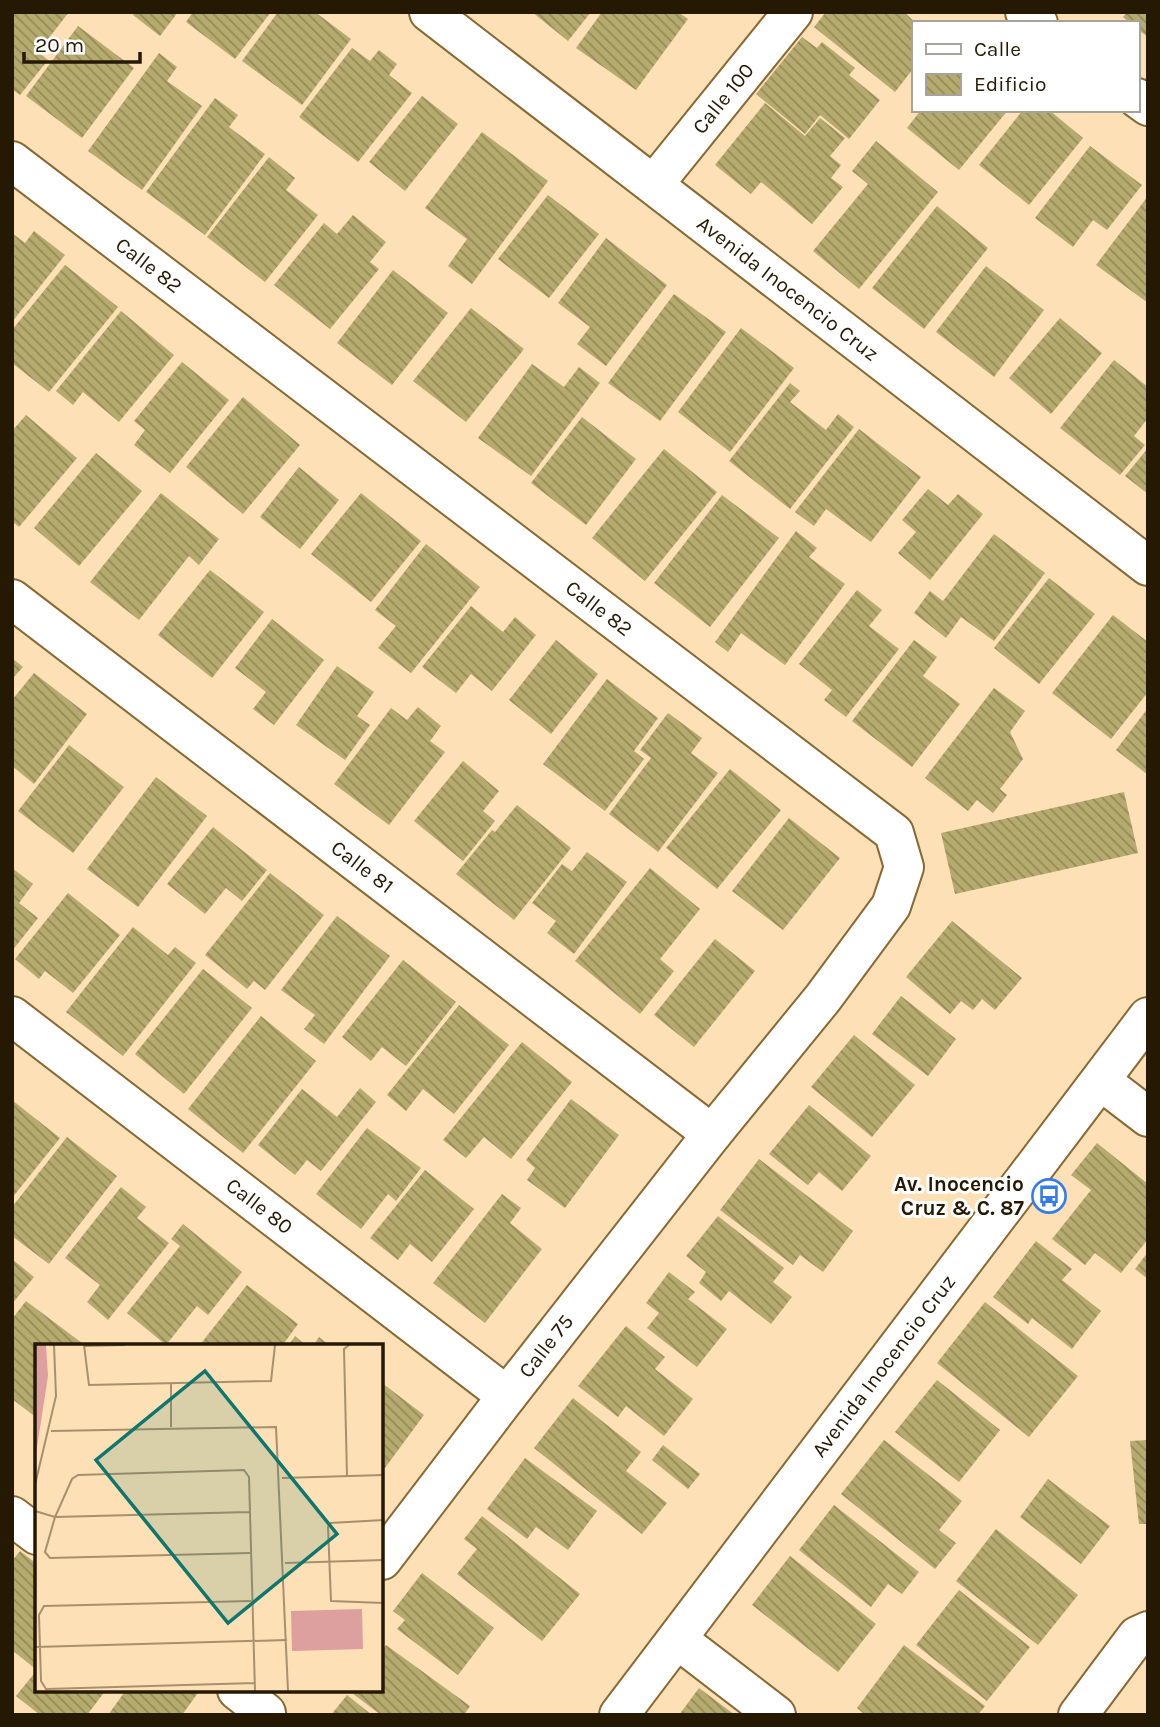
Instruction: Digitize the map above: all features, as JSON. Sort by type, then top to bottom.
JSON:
[{"type":"street","name":"Avenida Inocencio Cruz","points":[[429,12],[1148,566]]},
{"type":"street","name":"Calle 100","points":[[654,184],[793,12]]},
{"type":"street","name":"Calle 82","points":[[12,161],[894,833],[905,867],[891,906],[823,998],[712,1134]]},
{"type":"street","name":"Calle 81","points":[[12,599],[712,1134]]},
{"type":"street","name":"Calle 80","points":[[12,1016],[506,1396]]},
{"type":"street","name":"Avenida Inocencio Cruz","points":[[619,1715],[1148,1017]]},
{"type":"street","points":[[1101,1081],[1148,1117]]},
{"type":"street","name":"Calle 75","points":[[383,1559],[506,1396],[712,1134]]},
{"type":"street","points":[[12,1516],[35,1533]]},
{"type":"street","points":[[1078,1715],[1137,1636],[1148,1631]]},
{"type":"street","points":[[677,1639],[776,1715]]},
{"type":"building","points":[[12,12],[69,12],[38,52],[48,60],[20,95],[12,89]]},
{"type":"building","points":[[135,12],[178,12],[160,36],[133,15]]},
{"type":"building","points":[[193,12],[271,12],[235,59],[186,22]]},
{"type":"building","points":[[278,12],[315,12],[351,39],[302,105],[242,61]]},
{"type":"building","points":[[532,12],[591,12],[568,41]]},
{"type":"building","points":[[602,12],[678,12],[688,19],[636,90],[576,48]]},
{"type":"building","points":[[826,12],[904,12],[914,21],[912,70],[895,92],[814,27]]},
{"type":"building","points":[[1127,12],[1148,12],[1148,37],[1139,30],[1139,21],[1128,21],[1123,17]]},
{"type":"building","points":[[78,26],[134,68],[82,138],[26,96]]},
{"type":"building","points":[[802,37],[817,48],[822,42],[855,68],[849,75],[880,100],[849,139],[820,115],[805,134],[756,94]]},
{"type":"building","points":[[352,48],[370,61],[379,50],[397,64],[389,75],[412,93],[358,162],[299,117]]},
{"type":"building","points":[[159,53],[177,67],[167,81],[202,106],[142,190],[88,151]]},
{"type":"building","points":[[422,96],[458,124],[405,191],[369,162]]},
{"type":"building","points":[[215,98],[238,115],[229,127],[265,154],[205,235],[146,192]]},
{"type":"building","points":[[765,103],[805,136],[820,118],[845,138],[830,156],[841,165],[831,178],[843,187],[812,224],[761,182],[751,194],[715,165]]},
{"type":"building","points":[[919,112],[1006,112],[959,170],[907,128]]},
{"type":"building","points":[[1021,112],[1051,112],[1083,138],[1029,205],[979,165]]},
{"type":"building","points":[[482,132],[548,181],[472,284],[448,266],[467,239],[425,208]]},
{"type":"building","points":[[876,141],[938,192],[859,289],[813,251],[868,184],[852,171]]},
{"type":"building","points":[[1090,146],[1142,185],[1107,230],[1093,220],[1073,247],[1035,218]]},
{"type":"building","points":[[269,157],[295,178],[286,190],[318,215],[265,282],[207,237]]},
{"type":"building","points":[[548,195],[599,234],[549,298],[498,259]]},
{"type":"building","points":[[1148,196],[1148,303],[1096,265]]},
{"type":"building","points":[[937,206],[988,248],[924,329],[872,288]]},
{"type":"building","points":[[353,215],[386,242],[370,262],[379,269],[330,329],[274,285],[324,223],[337,234]]},
{"type":"building","points":[[34,231],[65,255],[12,322],[12,233],[25,243]]},
{"type":"building","points":[[606,238],[667,285],[606,366],[577,344],[590,327],[558,303]]},
{"type":"building","points":[[65,265],[118,307],[49,392],[12,363],[12,330]]},
{"type":"building","points":[[986,266],[1044,310],[994,377],[936,332]]},
{"type":"building","points":[[393,270],[448,313],[392,385],[337,343]]},
{"type":"building","points":[[674,294],[726,332],[660,421],[608,383]]},
{"type":"building","points":[[471,308],[524,349],[466,422],[413,381]]},
{"type":"building","points":[[121,311],[174,355],[119,422],[83,392],[73,405],[56,391]]},
{"type":"building","points":[[1060,318],[1102,353],[1051,414],[1009,378]]},
{"type":"building","points":[[741,328],[794,368],[730,452],[678,412]]},
{"type":"building","points":[[1114,360],[1148,387],[1148,418],[1134,436],[1145,445],[1120,475],[1060,428]]},
{"type":"building","points":[[182,362],[229,400],[170,473],[134,445],[145,430],[134,421]]},
{"type":"building","points":[[532,364],[564,387],[579,367],[600,383],[531,476],[478,438]]},
{"type":"building","points":[[790,383],[800,391],[790,402],[826,430],[838,414],[854,427],[790,509],[729,461]]},
{"type":"building","points":[[243,397],[300,445],[243,514],[186,467]]},
{"type":"building","points":[[26,415],[77,458],[19,527],[12,521],[12,431]]},
{"type":"building","points":[[582,417],[636,459],[586,525],[531,483]]},
{"type":"building","points":[[859,429],[921,477],[871,542],[826,509],[814,526],[795,512]]},
{"type":"building","points":[[1148,448],[1148,494],[1125,476]]},
{"type":"building","points":[[664,449],[717,492],[645,581],[592,538]]},
{"type":"building","points":[[96,453],[142,491],[79,566],[34,528]]},
{"type":"building","points":[[299,467],[339,500],[300,549],[260,517]]},
{"type":"building","points":[[928,489],[948,505],[958,494],[983,514],[930,580],[898,553],[916,532],[902,520]]},
{"type":"building","points":[[161,493],[219,539],[199,565],[189,556],[139,620],[90,582]]},
{"type":"building","points":[[361,493],[421,541],[371,602],[311,554]]},
{"type":"building","points":[[722,495],[779,538],[710,627],[654,583]]},
{"type":"building","points":[[796,531],[817,548],[809,557],[845,584],[785,665],[741,633],[728,652],[715,642]]},
{"type":"building","points":[[994,534],[1045,573],[994,641],[961,617],[946,638],[914,613],[930,591],[943,601]]},
{"type":"building","points":[[426,544],[480,587],[411,673],[378,648],[396,626],[375,610]]},
{"type":"building","points":[[210,570],[264,612],[212,678],[158,635]]},
{"type":"building","points":[[1049,578],[1095,614],[1039,684],[994,648]]},
{"type":"building","points":[[857,590],[882,610],[869,626],[899,649],[846,717],[824,700],[832,690],[799,664]]},
{"type":"building","points":[[471,606],[503,632],[515,617],[536,635],[492,691],[471,674],[456,693],[422,667]]},
{"type":"building","points":[[1113,615],[1148,642],[1148,692],[1111,739],[1052,693]]},
{"type":"building","points":[[272,619],[324,660],[274,725],[253,709],[266,692],[235,668]]},
{"type":"building","points":[[556,640],[598,674],[551,734],[509,700]]},
{"type":"building","points":[[914,640],[937,657],[923,676],[960,704],[912,767],[852,721]]},
{"type":"building","points":[[12,658],[23,667],[12,679]]},
{"type":"building","points":[[337,666],[374,692],[357,716],[370,725],[345,760],[296,725]]},
{"type":"building","points":[[34,673],[87,714],[34,784],[12,766],[12,700]]},
{"type":"building","points":[[607,679],[658,718],[634,751],[644,759],[605,811],[543,764]]},
{"type":"building","points":[[994,688],[1025,711],[1010,732],[1023,759],[1000,789],[1007,795],[993,813],[977,800],[968,811],[925,778]]},
{"type":"building","points":[[418,707],[441,726],[430,741],[445,752],[389,825],[334,784],[391,708],[407,720]]},
{"type":"building","points":[[1148,708],[1148,775],[1116,750]]},
{"type":"building","points":[[668,713],[702,738],[691,753],[718,773],[658,852],[609,814],[651,758],[640,750]]},
{"type":"building","points":[[69,745],[124,787],[73,853],[18,811]]},
{"type":"building","points":[[463,761],[499,791],[483,811],[495,821],[463,861],[414,821]]},
{"type":"building","points":[[730,769],[781,810],[717,889],[666,848]]},
{"type":"building","points":[[156,777],[207,816],[138,907],[87,869]]},
{"type":"building","points":[[1124,792],[1138,853],[955,894],[941,833]]},
{"type":"building","points":[[517,805],[571,848],[514,920],[456,874],[492,830],[495,832]]},
{"type":"building","points":[[789,818],[840,858],[783,930],[732,891]]},
{"type":"building","points":[[213,827],[267,870],[242,901],[226,888],[205,914],[167,884]]},
{"type":"building","points":[[587,852],[627,882],[574,954],[547,933],[556,921],[532,903],[562,864],[572,871]]},
{"type":"building","points":[[12,868],[33,884],[19,903],[38,918],[12,951]]},
{"type":"building","points":[[650,868],[700,909],[660,959],[674,971],[640,1014],[575,961]]},
{"type":"building","points":[[270,873],[324,915],[265,990],[254,981],[247,989],[205,955]]},
{"type":"building","points":[[68,893],[120,935],[73,993],[45,971],[39,979],[15,959]]},
{"type":"building","points":[[337,916],[390,956],[324,1044],[304,1029],[315,1015],[281,990]]},
{"type":"building","points":[[952,921],[1022,978],[995,1010],[982,999],[973,1010],[961,1001],[950,1014],[906,977]]},
{"type":"building","points":[[133,927],[168,955],[175,947],[196,963],[123,1056],[66,1012]]},
{"type":"building","points":[[715,939],[755,971],[694,1047],[654,1015]]},
{"type":"building","points":[[403,960],[456,1002],[406,1066],[382,1047],[371,1061],[342,1037]]},
{"type":"building","points":[[203,969],[252,1008],[184,1094],[135,1054]]},
{"type":"building","points":[[901,996],[956,1039],[928,1076],[872,1034]]},
{"type":"building","points":[[459,1005],[509,1045],[454,1114],[423,1089],[406,1111],[387,1095]]},
{"type":"building","points":[[261,1016],[316,1061],[243,1153],[188,1109]]},
{"type":"building","points":[[854,1035],[915,1085],[872,1137],[811,1087]]},
{"type":"building","points":[[522,1042],[572,1082],[511,1159],[484,1137],[466,1158],[443,1140]]},
{"type":"building","points":[[360,1088],[376,1102],[321,1171],[307,1160],[295,1175],[258,1145],[302,1089],[337,1117]]},
{"type":"building","points":[[571,1099],[619,1135],[565,1208],[527,1180],[535,1168],[526,1160]]},
{"type":"building","points":[[12,1100],[60,1138],[12,1198]]},
{"type":"building","points":[[809,1105],[871,1156],[842,1191],[819,1172],[808,1185],[769,1154]]},
{"type":"building","points":[[367,1128],[421,1168],[396,1201],[388,1194],[361,1229],[316,1194]]},
{"type":"building","points":[[67,1137],[117,1176],[49,1264],[12,1236],[12,1207]]},
{"type":"building","points":[[1097,1143],[1148,1184],[1148,1239],[1121,1273],[1095,1253],[1085,1265],[1052,1239],[1091,1190],[1071,1175]]},
{"type":"building","points":[[759,1159],[853,1231],[823,1272],[800,1255],[793,1265],[720,1210]]},
{"type":"building","points":[[425,1170],[474,1209],[432,1262],[410,1244],[398,1260],[370,1238]]},
{"type":"building","points":[[121,1187],[146,1207],[137,1218],[169,1243],[108,1320],[87,1302],[100,1285],[65,1258]]},
{"type":"building","points":[[502,1194],[521,1208],[510,1223],[542,1249],[485,1323],[433,1283]]},
{"type":"building","points":[[718,1216],[784,1268],[773,1282],[792,1297],[771,1324],[729,1291],[721,1301],[699,1283],[706,1272],[686,1256]]},
{"type":"building","points":[[183,1224],[242,1272],[208,1315],[197,1306],[165,1344],[127,1313],[180,1246],[171,1239]]},
{"type":"building","points":[[1036,1241],[1072,1269],[1062,1280],[1101,1311],[1072,1349],[1032,1318],[1028,1324],[993,1297]]},
{"type":"building","points":[[1148,1252],[1148,1279],[1135,1269]]},
{"type":"building","points":[[12,1259],[34,1277],[12,1304]]},
{"type":"building","points":[[669,1272],[695,1292],[688,1299],[727,1329],[697,1367],[647,1328],[659,1313],[646,1303]]},
{"type":"building","points":[[247,1285],[298,1324],[283,1344],[201,1344]]},
{"type":"building","points":[[26,1301],[83,1344],[35,1344],[33,1415],[12,1399],[12,1319]]},
{"type":"building","points":[[985,1302],[1078,1376],[1029,1437],[937,1363]]},
{"type":"building","points":[[626,1326],[665,1357],[655,1369],[693,1399],[664,1436],[626,1406],[618,1417],[578,1386]]},
{"type":"building","points":[[295,1336],[305,1344],[289,1344]]},
{"type":"building","points":[[319,1337],[328,1344],[314,1344]]},
{"type":"building","points":[[937,1380],[1000,1430],[959,1482],[895,1432]]},
{"type":"building","points":[[383,1384],[424,1415],[383,1471]]},
{"type":"building","points":[[573,1398],[641,1452],[626,1471],[667,1503],[642,1534],[534,1448]]},
{"type":"building","points":[[884,1440],[962,1501],[939,1530],[956,1543],[935,1569],[841,1494]]},
{"type":"building","points":[[1148,1440],[1148,1524],[1139,1524],[1130,1441]]},
{"type":"building","points":[[663,1445],[700,1474],[688,1489],[652,1460]]},
{"type":"building","points":[[525,1458],[597,1511],[568,1550],[536,1527],[527,1539],[487,1509]]},
{"type":"building","points":[[1048,1479],[1110,1526],[1081,1564],[1020,1517]]},
{"type":"building","points":[[834,1505],[919,1572],[902,1594],[888,1584],[871,1607],[799,1550]]},
{"type":"building","points":[[482,1516],[580,1594],[542,1641],[457,1574],[477,1549],[464,1539]]},
{"type":"building","points":[[996,1529],[1078,1595],[1038,1645],[956,1581]]},
{"type":"building","points":[[20,1551],[35,1562],[33,1667],[12,1650],[12,1561]]},
{"type":"building","points":[[790,1556],[876,1624],[838,1672],[752,1605]]},
{"type":"building","points":[[422,1573],[494,1628],[458,1675],[397,1629],[405,1620],[393,1611]]},
{"type":"building","points":[[959,1590],[1030,1647],[987,1701],[916,1645]]},
{"type":"building","points":[[386,1645],[470,1706],[464,1715],[381,1715],[352,1693],[383,1692],[383,1650]]},
{"type":"building","points":[[904,1645],[985,1706],[978,1715],[865,1715],[857,1708]]},
{"type":"building","points":[[35,1672],[35,1692],[104,1692],[87,1715],[40,1715],[16,1696]]},
{"type":"building","points":[[699,1688],[735,1715],[679,1715]]},
{"type":"building","points":[[125,1692],[199,1692],[182,1715],[108,1715]]},
{"type":"building","points":[[347,1695],[372,1715],[331,1715]]},
{"type":"place","name":"Av. Inocencio Cruz & C. 87","points":[[1049,1196]]}]
